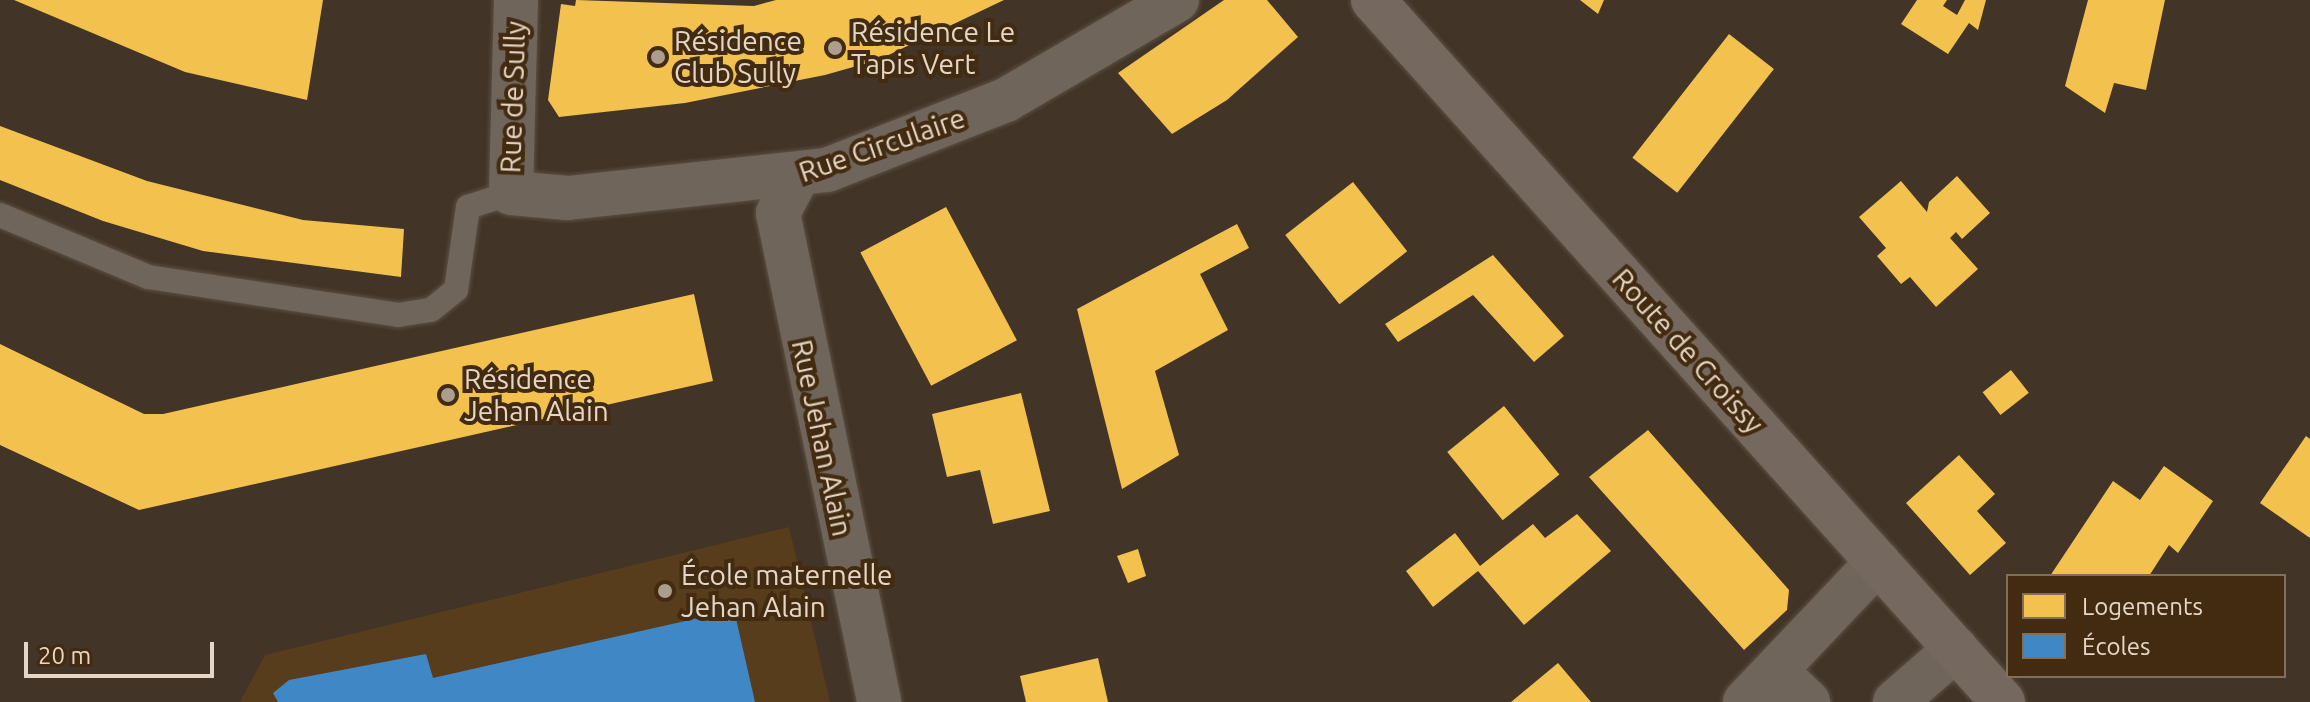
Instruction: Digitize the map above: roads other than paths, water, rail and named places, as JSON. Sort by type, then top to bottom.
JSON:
[{"type":"main road","name":"Route de Croissy","points":[[1373,0],[2003,702]]},
{"type":"street","name":"Rue de Sully","points":[[511,193],[516,0]]},
{"type":"street","name":"Rue Circulaire","points":[[511,193],[633,196],[797,177],[916,139],[1006,100],[1177,0]]},
{"type":"street","name":"Rue Jehan Alain","points":[[797,177],[778,213],[879,702]]},
{"type":"street","points":[[1745,702],[1793,687],[1878,562]]},
{"type":"street","points":[[1895,702],[1956,649]]},
{"type":"lane","points":[[0,215],[148,277],[398,315],[431,310],[456,290],[468,207],[511,193]]},
{"type":"place","name":"Résidence Le Tapis Vert","points":[[835,48]]},
{"type":"place","name":"Résidence Club Sully","points":[[658,57]]},
{"type":"place","name":"Résidence Jehan Alain","points":[[448,395]]},
{"type":"place","name":"École maternelle Jehan Alain","points":[[665,591]]}]
